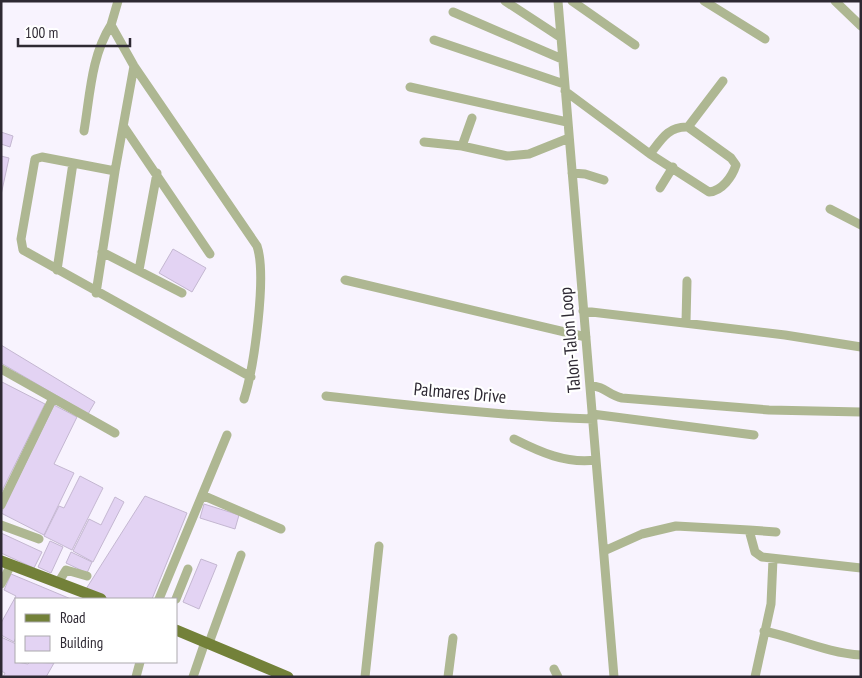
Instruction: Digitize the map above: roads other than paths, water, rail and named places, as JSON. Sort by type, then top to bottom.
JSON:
[{"type":"main road","points":[[6,563],[88,597]]},
{"type":"main road","points":[[178,631],[288,677]]},
{"type":"street","points":[[84,131],[94,67],[102,39],[111,25],[118,1]]},
{"type":"street","points":[[505,1],[560,37]]},
{"type":"street","name":"Talon-Talon Loop","points":[[558,1],[614,677]]},
{"type":"street","points":[[572,1],[635,45]]},
{"type":"street","points":[[704,1],[765,39]]},
{"type":"street","points":[[835,1],[861,26]]},
{"type":"street","points":[[453,12],[562,59]]},
{"type":"street","points":[[111,25],[134,66],[257,246],[261,264],[251,377],[244,399]]},
{"type":"street","points":[[434,40],[565,88],[650,154],[712,192],[722,187],[735,169],[735,162],[731,158],[688,127],[679,127],[666,133],[650,154]]},
{"type":"street","points":[[96,293],[134,66]]},
{"type":"street","points":[[688,127],[723,81]]},
{"type":"street","points":[[410,87],[568,122]]},
{"type":"street","points":[[462,146],[472,118]]},
{"type":"street","points":[[124,127],[157,173],[210,254]]},
{"type":"street","points":[[424,142],[462,146],[488,153],[522,155],[569,138]]},
{"type":"street","points":[[115,171],[42,157],[35,160],[21,246],[26,253],[96,293],[251,377]]},
{"type":"street","points":[[57,270],[73,163]]},
{"type":"street","points":[[660,188],[673,167]]},
{"type":"street","points":[[139,270],[157,173]]},
{"type":"street","points":[[572,174],[584,174],[604,180]]},
{"type":"street","points":[[830,209],[861,225]]},
{"type":"street","points":[[102,252],[182,293]]},
{"type":"street","points":[[345,280],[586,337]]},
{"type":"street","points":[[686,322],[687,281]]},
{"type":"street","points":[[583,311],[686,322],[861,347]]},
{"type":"street","points":[[2,371],[115,433]]},
{"type":"street","points":[[590,386],[601,386],[610,394],[622,398],[769,410],[861,412]]},
{"type":"street","name":"Palmares Drive","points":[[326,396],[459,411],[592,417],[754,435]]},
{"type":"street","points":[[1,505],[53,398]]},
{"type":"street","points":[[159,598],[226,435]]},
{"type":"street","points":[[514,439],[536,450],[564,460],[596,460]]},
{"type":"street","points":[[202,495],[281,529]]},
{"type":"street","points":[[1,525],[39,539]]},
{"type":"street","points":[[604,551],[642,534],[676,526],[776,532]]},
{"type":"street","points":[[748,530],[757,554],[773,559],[861,568]]},
{"type":"street","points":[[365,677],[379,546]]},
{"type":"street","points":[[193,677],[241,555]]},
{"type":"street","points":[[755,677],[771,604],[773,559]]},
{"type":"street","points":[[1,584],[6,563]]},
{"type":"street","points":[[176,598],[188,569]]},
{"type":"street","points":[[58,583],[66,570],[87,576]]},
{"type":"street","points":[[764,632],[795,638],[820,648],[861,655]]},
{"type":"street","points":[[448,677],[453,638]]},
{"type":"street","points":[[136,677],[140,663]]}]
